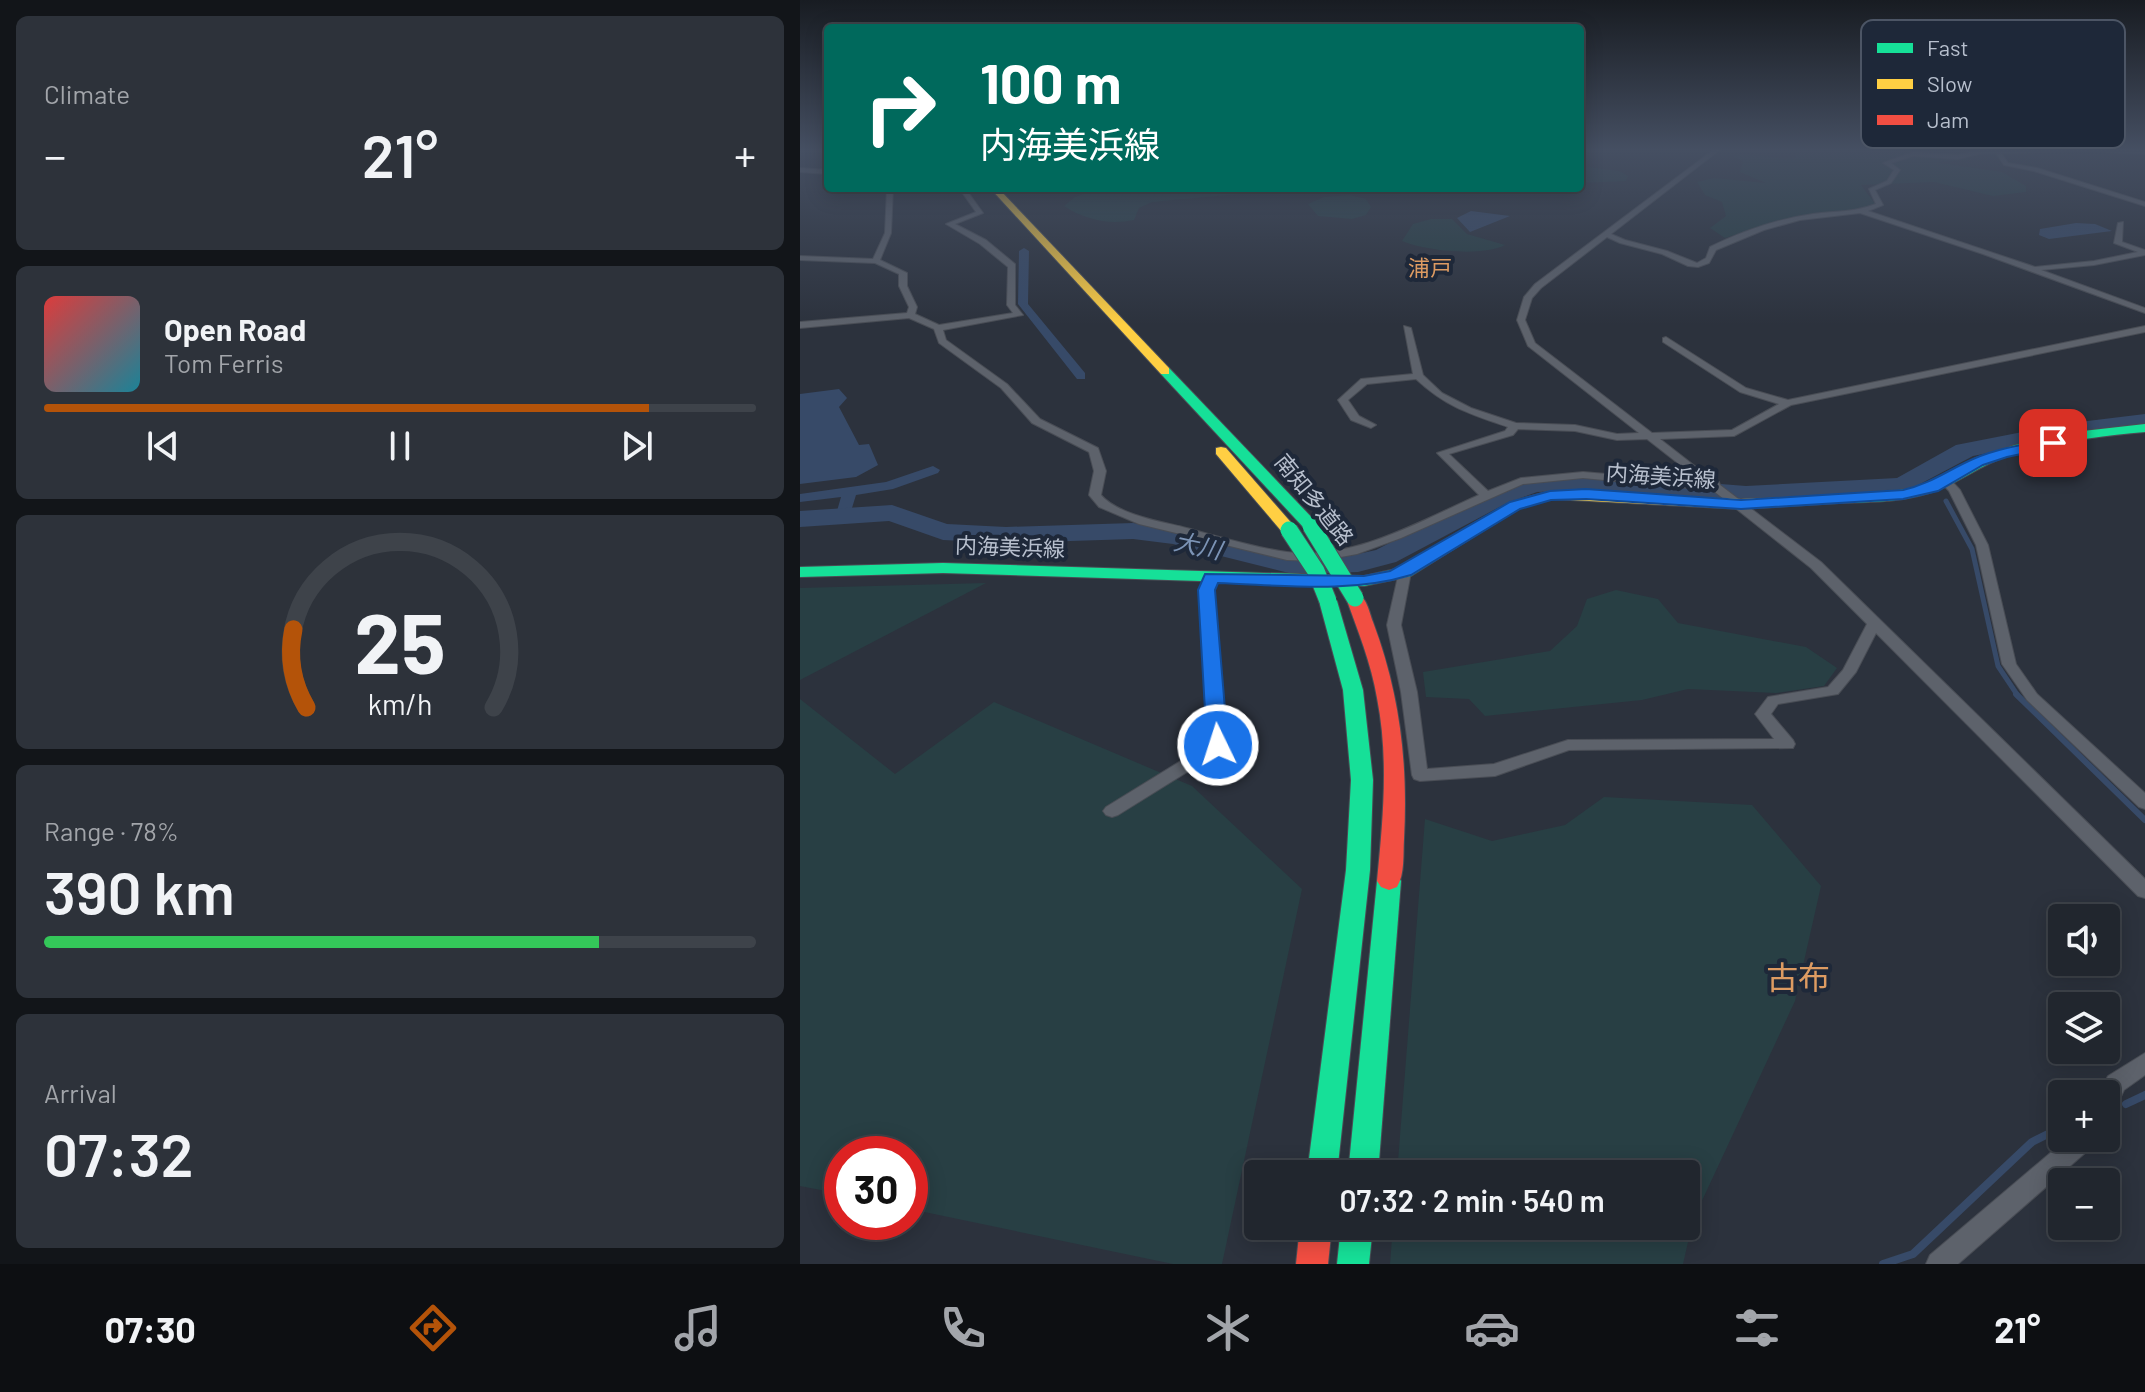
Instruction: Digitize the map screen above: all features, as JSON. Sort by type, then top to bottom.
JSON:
[{"type":"main road","name":"南知多道路","points":[[999,207],[1289,530],[1316,571],[1328,601],[1353,677],[1363,786],[1359,864],[1324,1160]]},
{"type":"main road","name":"南知多道路","points":[[1010,207],[1104,302],[1311,526],[1355,598],[1382,675],[1391,726],[1394,785],[1364,1160]]},
{"type":"main road","points":[[1015,213],[1019,210],[1017,207]]},
{"type":"main road","name":"内海美浜線","points":[[800,572],[943,568],[1364,581],[1405,572],[1515,505],[1550,495],[1738,502],[1903,495],[1924,491],[2003,454],[2145,428]]},
{"type":"main road","points":[[1312,1264],[1315,1240]]},
{"type":"main road","points":[[1353,1264],[1356,1240]]},
{"type":"street","points":[[876,261],[888,233],[889,207]]},
{"type":"street","points":[[800,325],[910,315],[938,328],[1019,315],[1011,305],[1012,266],[983,242],[949,224],[980,213],[976,207]]},
{"type":"street","points":[[1641,207],[1538,286],[1528,297],[1521,320],[1531,344],[1816,565],[2145,891]]},
{"type":"street","points":[[1606,234],[1622,243],[1675,255],[1692,265],[1702,264],[1711,257],[1713,249],[1772,226],[1820,215],[1863,212],[1875,207]]},
{"type":"street","points":[[1863,212],[2033,269],[2145,311]]},
{"type":"street","points":[[2121,223],[2118,243],[2145,252]]},
{"type":"street","points":[[2033,269],[2094,263],[2145,252]]},
{"type":"street","points":[[800,258],[876,261],[903,273],[903,286],[913,307],[910,315]]},
{"type":"street","points":[[938,328],[942,341],[1004,386],[1036,421],[1094,450],[1100,471],[1095,495],[1103,505],[1143,521],[1287,556],[1319,557],[1353,551],[1450,514],[1485,495],[1521,481],[1583,475],[1718,486]]},
{"type":"street","points":[[1407,328],[1418,376],[1439,395],[1467,410],[1515,426],[1575,428],[1617,437],[1734,433],[1788,403],[2145,329]]},
{"type":"street","points":[[1666,340],[1743,390],[1788,403]]},
{"type":"street","points":[[1371,425],[1355,418],[1343,400],[1364,381],[1418,376]]},
{"type":"street","points":[[1485,495],[1442,453],[1509,433],[1515,426]]},
{"type":"street","points":[[1945,480],[1954,490],[1982,545],[2009,664],[2032,697],[2145,803]]},
{"type":"street","points":[[1405,572],[1394,625],[1409,692],[1420,775],[1495,770],[1568,745],[1787,744],[1763,714],[1773,700],[1833,691],[1849,672],[1875,622]]},
{"type":"street","points":[[1112,811],[1218,745],[1207,590],[1211,578]]},
{"type":"street","points":[[2120,1080],[2145,1063]]},
{"type":"street","points":[[1939,1264],[2069,1152]]},
{"type":"green space","points":[[1066,207],[1141,207],[1134,220],[1115,222],[1080,215]]},
{"type":"green space","points":[[1310,207],[1371,207],[1366,215],[1352,219],[1318,216]]},
{"type":"green space","points":[[1723,207],[1870,207],[1793,218],[1725,238],[1710,228],[1726,216]]},
{"type":"green space","points":[[1431,219],[1452,219],[1467,234],[1505,245],[1469,252],[1425,248],[1402,241],[1413,224]]},
{"type":"green space","points":[[986,583],[800,680],[800,588]]},
{"type":"green space","points":[[1616,590],[1658,599],[1678,623],[1806,647],[1837,668],[1824,686],[1776,693],[1688,689],[1642,700],[1485,716],[1469,699],[1426,697],[1423,672],[1550,651],[1577,626],[1587,599]]},
{"type":"green space","points":[[800,699],[895,774],[994,702],[1192,786],[1302,889],[1222,1264],[1173,1264],[928,1213],[928,1136],[824,1136],[824,1191],[800,1186]]},
{"type":"green space","points":[[1604,797],[1752,805],[1821,886],[1795,1001],[1700,1205],[1700,1160],[1398,1160],[1425,819],[1492,841],[1565,825]]},
{"type":"green space","points":[[1392,1240],[1688,1240],[1683,1264],[1390,1264]]},
{"type":"water","points":[[1471,211],[1510,216],[1470,232],[1457,218]]},
{"type":"water","points":[[2076,223],[2095,224],[2112,231],[2049,239],[2039,235],[2040,229]]},
{"type":"water","points":[[839,389],[847,398],[839,407],[859,445],[869,444],[878,465],[856,477],[800,484],[800,394]]},
{"type":"waterway","points":[[1024,251],[1023,304],[1081,376]]},
{"type":"waterway","name":"大川","points":[[800,519],[892,513],[943,532],[1006,535],[1133,531],[1173,536],[1293,565],[1358,563],[1386,556],[1498,497],[1534,484],[1593,482],[1746,494],[1903,485],[1965,450],[2063,431],[2145,421]]},
{"type":"waterway","points":[[850,491],[888,486],[933,470]]},
{"type":"waterway","points":[[800,498],[850,491]]},
{"type":"waterway","points":[[843,518],[850,491]]},
{"type":"waterway","points":[[1946,501],[1972,549],[1998,666],[2018,696]]},
{"type":"waterway","points":[[2018,696],[2145,820]]},
{"type":"waterway","points":[[2126,1104],[2145,1095]]},
{"type":"waterway","points":[[1883,1264],[1913,1254],[2032,1142],[2048,1134]]},
{"type":"traffic: fast","points":[[1165,371],[1311,526]]},
{"type":"traffic: fast","points":[[1840,499],[1921,491],[1981,461],[2020,448],[2083,435],[2145,428]]},
{"type":"traffic: fast","points":[[1311,526],[1355,598]]},
{"type":"traffic: fast","points":[[1289,530],[1316,571],[1328,601]]},
{"type":"traffic: fast","points":[[800,572],[943,568],[1364,581],[1405,572],[1443,549]]},
{"type":"traffic: fast","points":[[1324,1160],[1358,870],[1362,780],[1353,690],[1328,601]]},
{"type":"traffic: fast","points":[[1364,1160],[1389,881]]},
{"type":"traffic: fast","points":[[1353,1264],[1356,1240]]},
{"type":"traffic: slow","points":[[1012,207],[1165,371]]},
{"type":"traffic: slow","points":[[1221,451],[1289,530]]},
{"type":"traffic: slow","points":[[1443,549],[1515,505],[1550,495],[1741,504],[1840,499]]},
{"type":"traffic: jam","points":[[1355,598],[1381,673],[1391,724],[1394,803],[1389,881]]},
{"type":"traffic: jam","points":[[1312,1264],[1315,1240]]},
{"type":"district","name":"浦戸","points":[[1430,267]]},
{"type":"district","name":"古布","points":[[1798,976]]},
{"type":"route","points":[[1218,745],[1207,590],[1211,578],[1364,581],[1393,575],[1405,572],[1515,505],[1550,495],[1586,494],[1741,504],[1903,495],[1924,491],[1978,462],[2053,443]]}]
